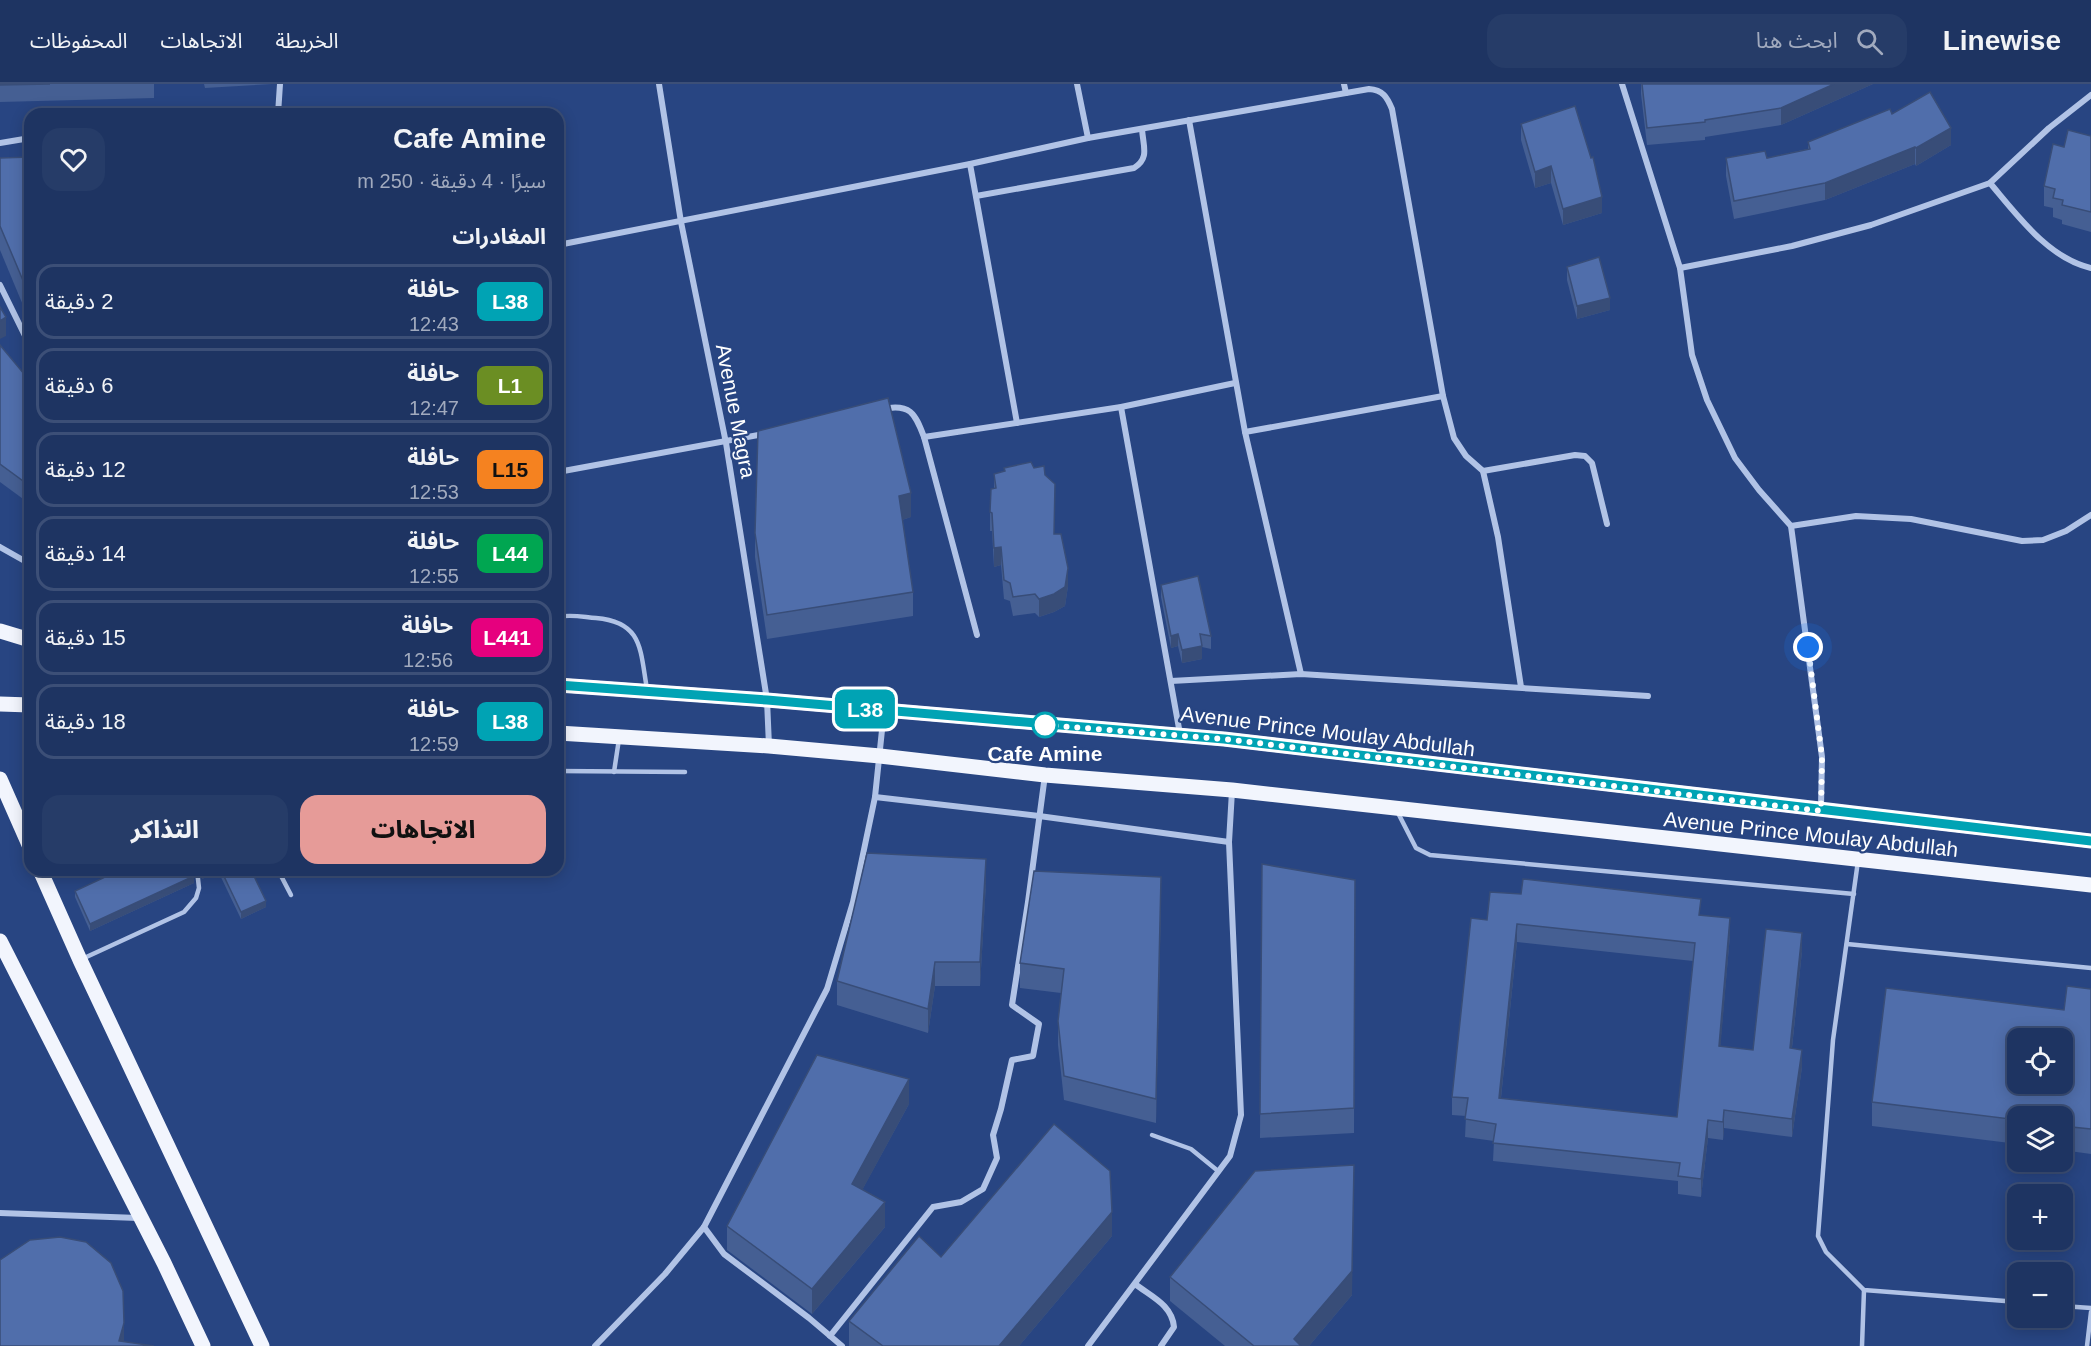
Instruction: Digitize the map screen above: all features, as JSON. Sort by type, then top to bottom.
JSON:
[{"type":"main road","points":[[0,631],[24,638]]},
{"type":"main road","name":"Avenue Prince Moulay Abdullah","points":[[564,685],[1180,735],[2091,842]]},
{"type":"main road","points":[[0,704],[24,705]]},
{"type":"main road","name":"Avenue Prince Moulay Abdullah","points":[[564,733],[769,746],[1045,775],[1232,790],[2091,885]]},
{"type":"main road","points":[[0,779],[24,833]]},
{"type":"main road","points":[[43,876],[262,1346]]},
{"type":"main road","points":[[0,941],[142,1218],[203,1346]]},
{"type":"street","points":[[278,108],[280,84]]},
{"type":"street","name":"Avenue Magra","points":[[659,84],[681,222],[726,443],[767,700],[769,746]]},
{"type":"street","points":[[1077,84],[1088,138]]},
{"type":"street","points":[[1344,84],[1346,93]]},
{"type":"street","points":[[1622,84],[1680,268],[1692,355],[1707,400],[1735,458],[1759,490],[1791,526],[1822,757],[1821,811]]},
{"type":"street","points":[[564,244],[970,164],[1088,138],[1346,93],[1377,90],[1386,96],[1392,109],[1443,396],[1454,438],[1466,456],[1483,471],[1498,537],[1521,687]]},
{"type":"street","points":[[1680,268],[1792,246],[1871,225],[1990,183],[2049,128],[2091,95]]},
{"type":"street","points":[[1189,120],[1235,383],[1301,674]]},
{"type":"street","points":[[976,196],[1134,168],[1145,157],[1142,129]]},
{"type":"street","points":[[0,143],[24,139]]},
{"type":"street","points":[[970,164],[1017,423]]},
{"type":"street","points":[[1990,183],[2029,228],[2052,248],[2067,258],[2091,268]]},
{"type":"street","points":[[0,285],[24,334]]},
{"type":"street","points":[[924,437],[1121,406],[1235,383]]},
{"type":"street","points":[[1245,432],[1443,396]]},
{"type":"street","points":[[872,411],[894,406],[907,408],[917,416],[977,635]]},
{"type":"street","points":[[1121,406],[1180,735]]},
{"type":"street","points":[[564,471],[771,433]]},
{"type":"street","points":[[1483,471],[1575,455],[1586,456],[1592,463],[1607,524]]},
{"type":"street","points":[[1791,526],[1856,516],[1911,519],[2022,541],[2043,540],[2066,531],[2091,515]]},
{"type":"street","points":[[0,547],[24,561]]},
{"type":"street","points":[[1172,681],[1301,674],[1648,696]]},
{"type":"street","points":[[595,1346],[665,1274],[704,1227],[826,989],[853,902],[875,797],[884,711]]},
{"type":"street","points":[[830,1336],[933,1207],[961,1202],[983,1189],[997,1158],[993,1135],[1012,1060],[1033,1056],[1039,1024],[1012,1005],[1045,775]]},
{"type":"street","points":[[1088,1346],[1230,1156],[1241,1114],[1229,842],[1232,790]]},
{"type":"street","points":[[875,797],[1039,816],[1229,842]]},
{"type":"street","points":[[0,1213],[142,1218]]},
{"type":"street","points":[[704,1227],[724,1254],[842,1346]]},
{"type":"street","points":[[1135,1284],[1167,1308],[1173,1317],[1174,1327],[1161,1346]]},
{"type":"lane","points":[[564,616],[611,619],[627,627],[637,641],[647,692]]},
{"type":"lane","points":[[614,772],[619,737]]},
{"type":"lane","points":[[564,771],[685,772]]},
{"type":"lane","points":[[1395,809],[1416,848],[1430,855],[1854,894]]},
{"type":"lane","points":[[1858,861],[1833,1040],[1818,1236],[1826,1252],[1864,1290],[2007,1301]]},
{"type":"lane","points":[[80,960],[184,912],[191,905],[199,888],[198,876]]},
{"type":"lane","points":[[281,876],[291,895]]},
{"type":"lane","points":[[1847,944],[2091,968]]},
{"type":"lane","points":[[1152,1135],[1191,1149],[1218,1171]]},
{"type":"lane","points":[[1862,1346],[1864,1290]]},
{"type":"lane","points":[[2073,1308],[2091,1310],[2087,1346]]},
{"type":"building","points":[[0,84],[50,84],[0,85]]},
{"type":"building","points":[[1642,84],[1834,84],[1781,108],[1705,120],[1705,122],[1647,128]]},
{"type":"building","points":[[1930,92],[1951,128],[1916,148],[1825,183],[1734,201],[1726,158],[1765,151],[1767,158],[1810,149],[1808,142],[1890,109],[1892,114]]},
{"type":"building","points":[[1575,106],[1591,158],[1593,157],[1602,197],[1563,209],[1551,166],[1535,172],[1521,124]]},
{"type":"building","points":[[2068,130],[2091,136],[2091,212],[2062,205],[2063,200],[2053,198],[2055,189],[2044,186],[2053,144],[2064,147]]},
{"type":"building","points":[[24,157],[24,283],[0,226],[0,158]]},
{"type":"building","points":[[1599,257],[1610,298],[1577,306],[1567,267]]},
{"type":"building","points":[[0,307],[6,317],[0,321]]},
{"type":"building","points":[[0,345],[24,374],[24,482],[0,464]]},
{"type":"building","points":[[888,398],[911,493],[899,496],[913,592],[767,615],[755,533],[758,431]]},
{"type":"building","points":[[1031,462],[1034,468],[1044,466],[1045,475],[1055,484],[1054,534],[1061,534],[1068,568],[1065,587],[1039,599],[1035,594],[1013,597],[1010,583],[1004,580],[1001,547],[994,548],[992,513],[990,512],[991,489],[996,488],[994,474],[1005,471],[1004,468]]},
{"type":"building","points":[[1198,576],[1211,636],[1200,634],[1202,646],[1182,650],[1178,634],[1171,636],[1161,585]]},
{"type":"building","points":[[867,853],[986,859],[980,962],[935,962],[928,1009],[837,981]]},
{"type":"building","points":[[1262,864],[1355,880],[1354,1108],[1260,1114]]},
{"type":"building","points":[[1034,871],[1161,877],[1156,1099],[1064,1076],[1058,1021],[1064,969],[1020,963]]},
{"type":"building","points":[[107,876],[194,876],[90,924],[75,891]]},
{"type":"building","points":[[224,876],[254,876],[266,901],[241,912]]},
{"type":"building","points":[[1523,879],[1701,899],[1699,915],[1730,918],[1719,1046],[1753,1050],[1766,929],[1802,933],[1790,1048],[1802,1050],[1792,1119],[1724,1110],[1723,1122],[1708,1120],[1701,1179],[1678,1176],[1680,1163],[1493,1143],[1496,1124],[1465,1119],[1468,1098],[1452,1097],[1471,918],[1487,920],[1490,892],[1521,894]],"holes":[[[1517,924],[1695,943],[1677,1117],[1499,1098]]]},
{"type":"building","points":[[2067,986],[2091,989],[2091,1129],[2073,1127],[2073,1106],[2007,1106],[2007,1119],[1872,1102],[1886,988],[2064,1010]]},
{"type":"building","points":[[817,1055],[909,1079],[852,1184],[885,1202],[812,1289],[727,1226]]},
{"type":"building","points":[[1054,1124],[1110,1171],[1112,1212],[999,1346],[883,1346],[849,1321],[919,1236],[941,1257]]},
{"type":"building","points":[[1354,1165],[1352,1271],[1294,1339],[1301,1346],[1254,1346],[1170,1277],[1255,1171]]},
{"type":"building","points":[[60,1237],[86,1242],[111,1263],[123,1291],[124,1323],[119,1341],[154,1346],[0,1346],[0,1260],[30,1240]]},
{"type":"bus line","name":"L38","points":[[564,685],[767,700],[1224,739],[2091,841]]},
{"type":"place","name":"Cafe Amine","points":[[1045,725]]},
{"type":"route","points":[[1045,725],[1224,739],[1821,811],[1822,757],[1808,647]]}]
